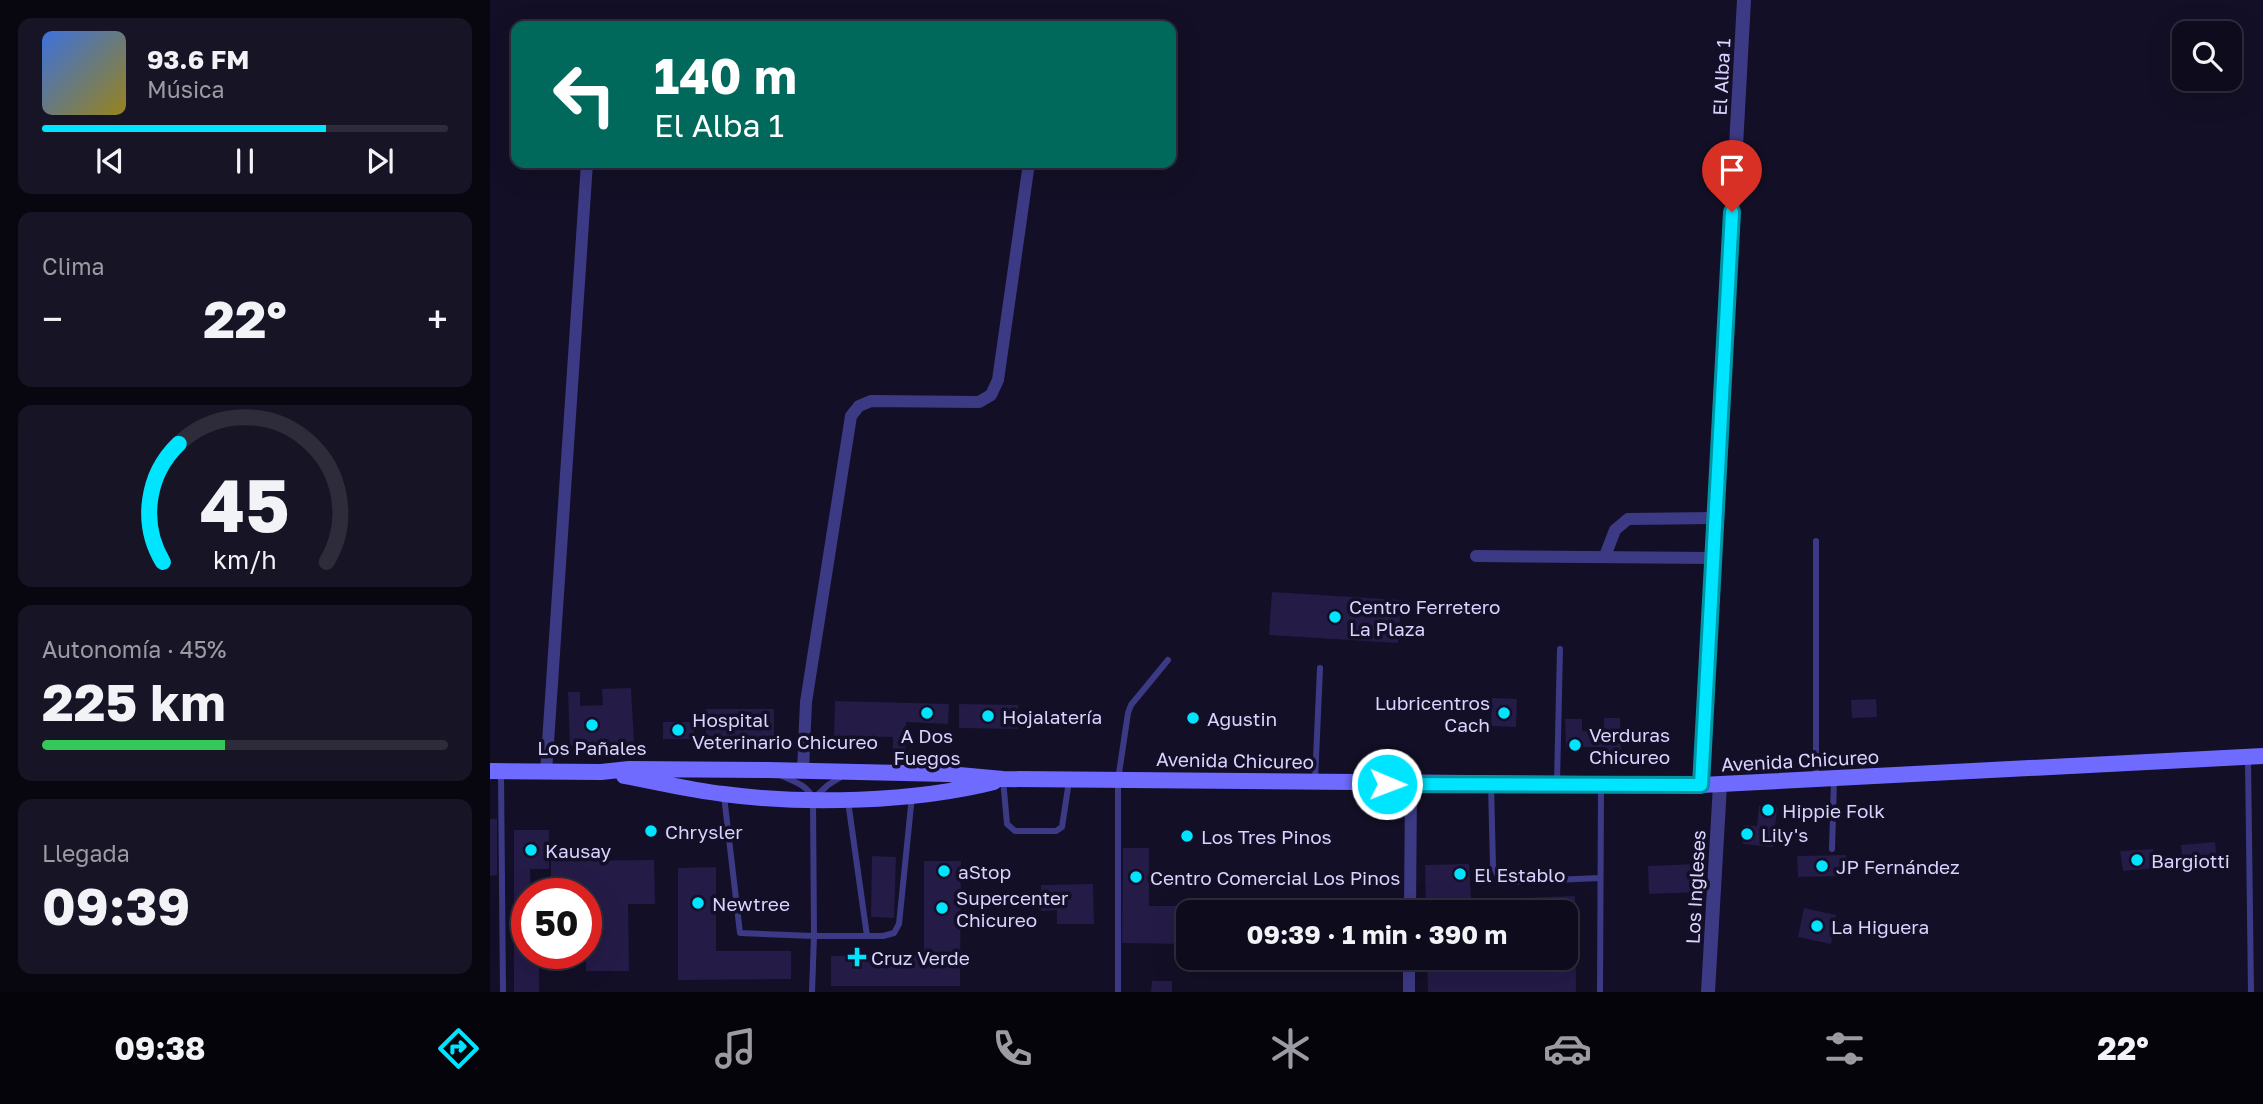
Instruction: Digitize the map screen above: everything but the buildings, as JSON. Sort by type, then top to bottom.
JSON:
[{"type":"main road","name":"Avenida Chicureo","points":[[495,771],[768,770],[948,774],[1003,779],[1720,785],[2256,757]]},
{"type":"main road","name":"Avenida Chicureo","points":[[601,772],[723,794],[813,799],[912,796],[1003,779]]},
{"type":"street","name":"El Alba 1","points":[[1701,785],[1744,0]]},
{"type":"street","points":[[546,772],[587,168]]},
{"type":"street","points":[[803,771],[806,702],[851,416],[859,406],[871,401],[979,402],[991,395],[998,380],[1028,168]]},
{"type":"street","points":[[1605,556],[1618,525],[1628,519],[1715,518]]},
{"type":"street","points":[[1476,556],[1713,558]]},
{"type":"street","points":[[1410,900],[1411,784]]},
{"type":"street","name":"Los Ingleses","points":[[1707,992],[1720,785]]},
{"type":"street","points":[[1409,970],[1409,992]]},
{"type":"lane","points":[[1816,541],[1816,781]]},
{"type":"lane","points":[[1557,784],[1560,649]]},
{"type":"lane","points":[[1118,992],[1118,780],[1128,713],[1131,705],[1168,660]]},
{"type":"lane","points":[[1315,783],[1320,668]]},
{"type":"lane","points":[[2251,992],[2256,757]]},
{"type":"lane","points":[[768,770],[799,783],[811,792],[813,799],[812,992]]},
{"type":"lane","points":[[495,771],[503,992]]},
{"type":"lane","points":[[813,799],[828,785],[849,773]]},
{"type":"lane","points":[[1003,779],[1007,824],[1015,831],[1056,831],[1062,827],[1069,779]]},
{"type":"lane","points":[[1832,849],[1834,780]]},
{"type":"lane","points":[[1600,992],[1601,784]]},
{"type":"lane","points":[[1491,785],[1493,866],[1497,876],[1508,882],[1600,878]]},
{"type":"lane","points":[[723,794],[740,933],[814,936],[894,933],[899,925],[912,796]]},
{"type":"lane","points":[[848,799],[867,936]]},
{"type":"place","name":"Centro Ferretero La Plaza","points":[[1335,617]]},
{"type":"place","name":"A Dos Fuegos","points":[[927,713]]},
{"type":"place","name":"Lubricentros Cach","points":[[1504,713]]},
{"type":"place","name":"Hojalatería","points":[[988,716]]},
{"type":"place","name":"Agustin","points":[[1193,718]]},
{"type":"place","name":"Los Pañales","points":[[592,725]]},
{"type":"place","name":"Hospital Veterinario Chicureo","points":[[678,730]]},
{"type":"place","name":"Verduras Chicureo","points":[[1575,745]]},
{"type":"place","name":"Hippie Folk","points":[[1768,810]]},
{"type":"place","name":"Chrysler","points":[[651,831]]},
{"type":"place","name":"Lily's","points":[[1747,834]]},
{"type":"place","name":"Los Tres Pinos","points":[[1187,836]]},
{"type":"place","name":"Kausay","points":[[531,850]]},
{"type":"place","name":"Bargiotti","points":[[2137,860]]},
{"type":"place","name":"JP Fernández","points":[[1822,866]]},
{"type":"place","name":"aStop","points":[[944,871]]},
{"type":"place","name":"El Establo","points":[[1460,874]]},
{"type":"place","name":"Centro Comercial Los Pinos","points":[[1136,877]]},
{"type":"place","name":"Newtree","points":[[698,903]]},
{"type":"place","name":"Supercenter Chicureo","points":[[942,908]]},
{"type":"place","name":"La Higuera","points":[[1817,926]]},
{"type":"place","name":"Cruz Verde","points":[[857,957]]},
{"type":"route","points":[[1387,784],[1701,785],[1732,212]]}]
